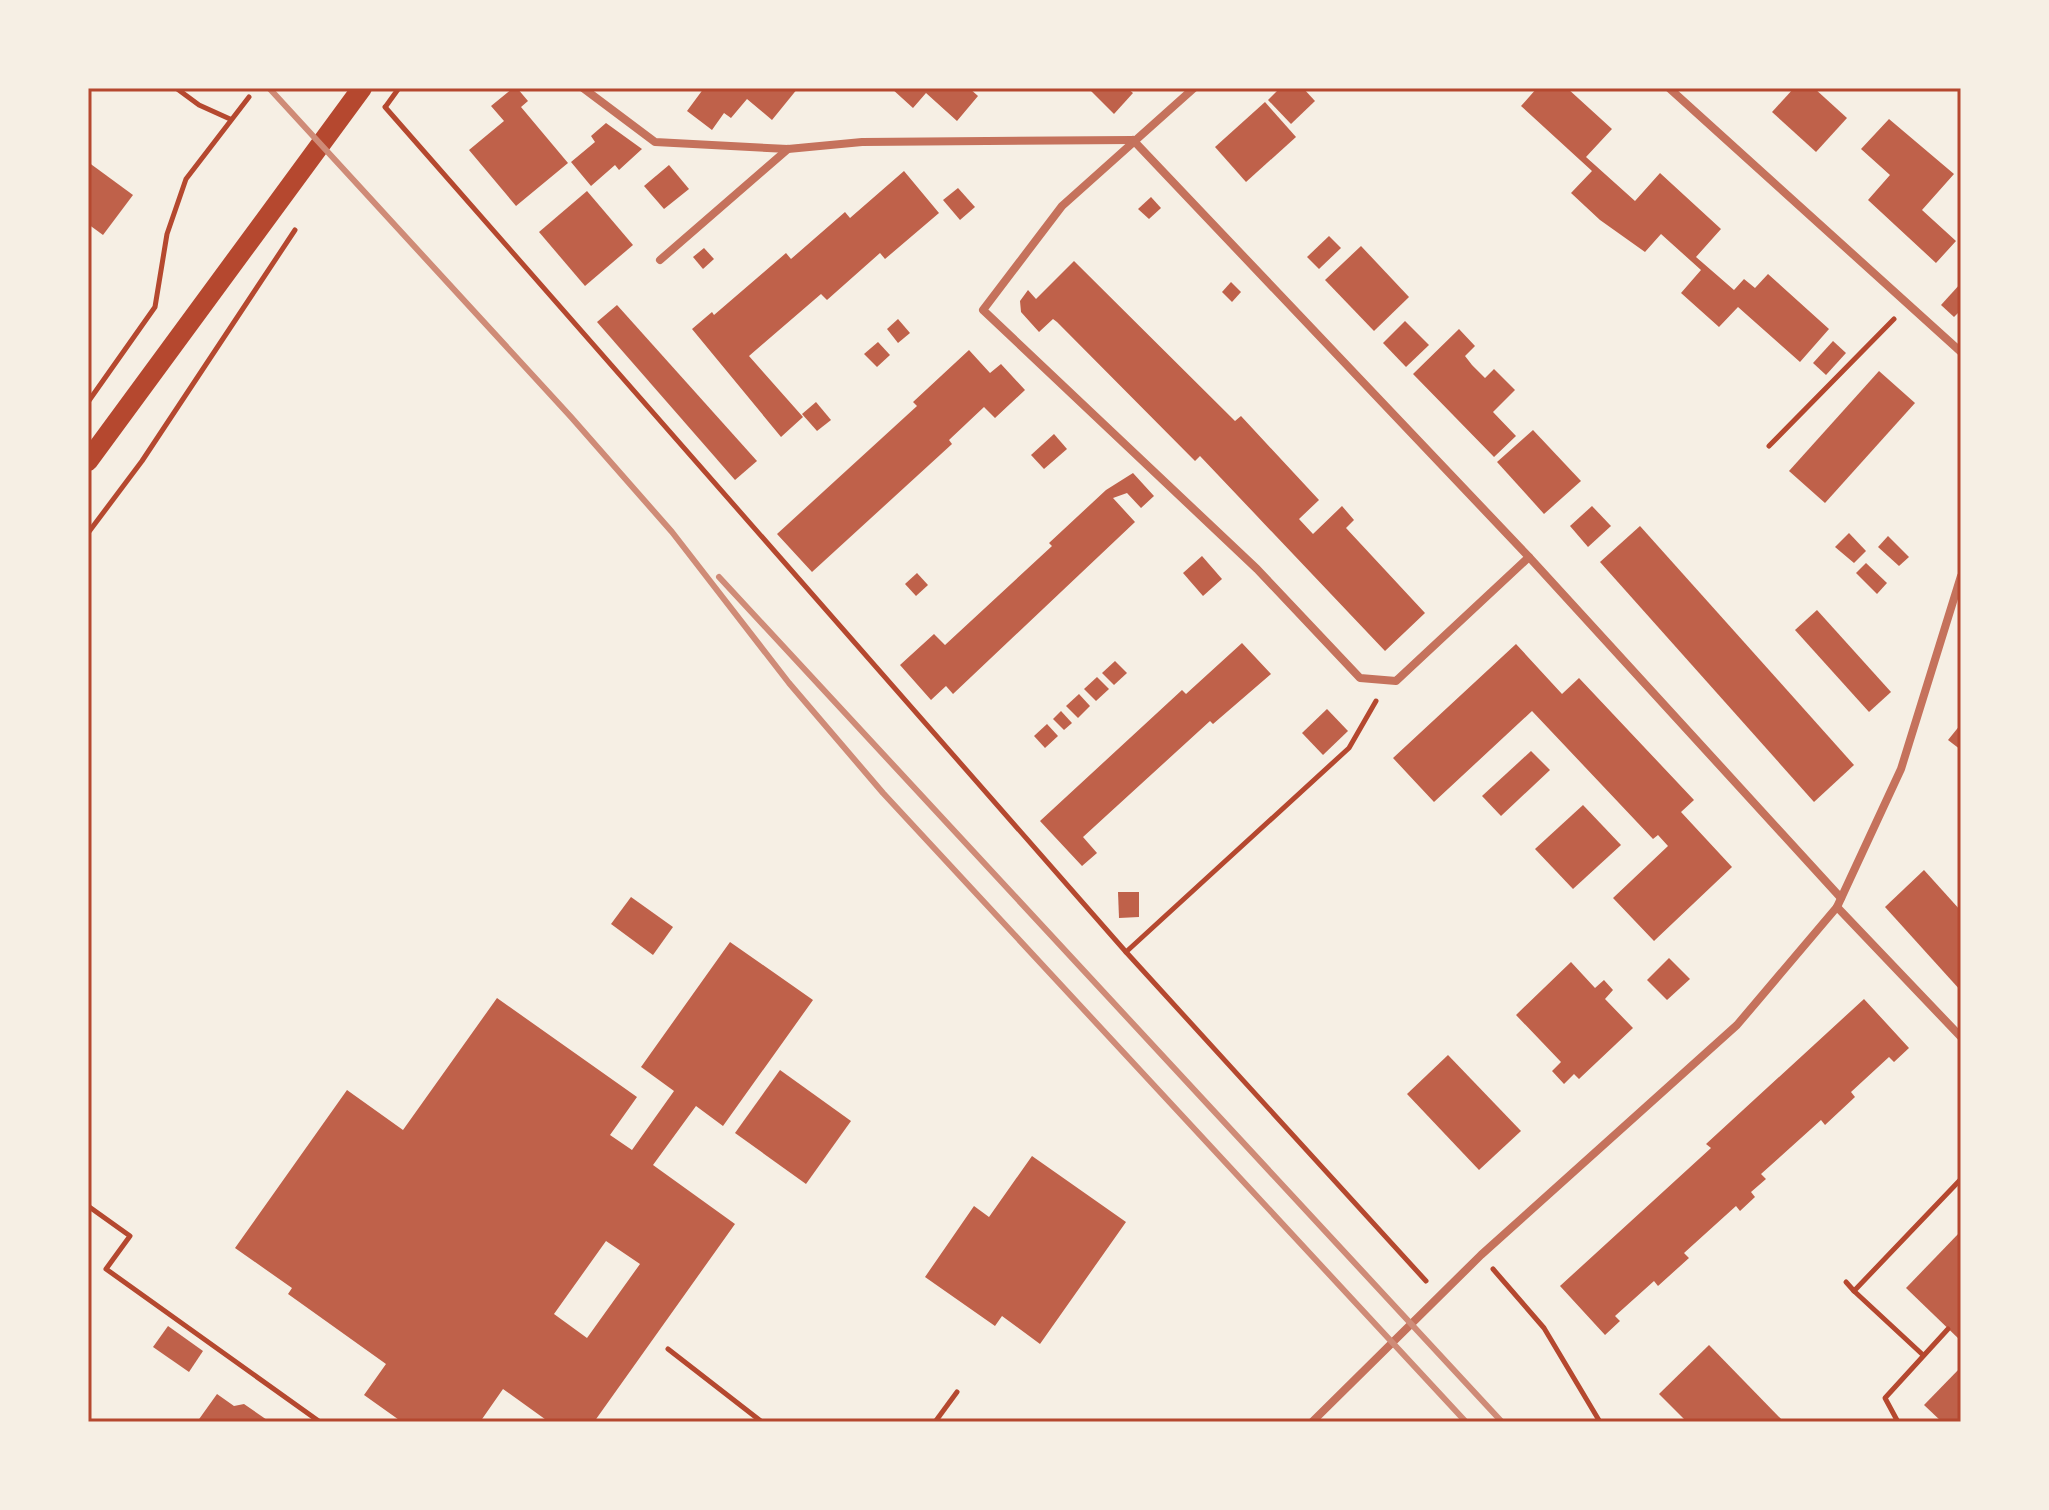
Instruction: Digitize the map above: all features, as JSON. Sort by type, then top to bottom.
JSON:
[{"type":"main road","points":[[88,461],[362,88]]},
{"type":"street","points":[[583,88],[655,142],[788,149],[862,142],[1133,140],[1529,557],[1841,898]]},
{"type":"street","points":[[1194,88],[1062,206],[983,310],[1068,387],[1257,569],[1360,678],[1396,681],[1529,557]]},
{"type":"street","points":[[1669,88],[1961,352]]},
{"type":"street","points":[[660,260],[788,149]]},
{"type":"street","points":[[1312,1422],[1481,1255],[1737,1025],[1837,907],[1901,769],[1961,576]]},
{"type":"street","points":[[1837,907],[1961,1037]]},
{"type":"path","points":[[176,88],[199,105],[230,119]]},
{"type":"path","points":[[426,88],[437,88]]},
{"type":"path","points":[[88,402],[155,307],[167,234],[186,179],[249,97]]},
{"type":"path","points":[[385,107],[1126,952],[1410,1262]]},
{"type":"path","points":[[88,533],[142,461],[298,225]]},
{"type":"path","points":[[1769,446],[1909,304]]},
{"type":"path","points":[[1126,952],[1349,748],[1379,695],[1396,681]]},
{"type":"path","points":[[1854,1291],[1961,1179]]},
{"type":"path","points":[[88,1206],[130,1236],[106,1269],[320,1422]]},
{"type":"path","points":[[1481,1255],[1544,1328],[1600,1422]]},
{"type":"path","points":[[1846,1282],[1923,1355]]},
{"type":"path","points":[[1898,1422],[1885,1398],[1948,1329]]},
{"type":"path","points":[[668,1349],[762,1422]]},
{"type":"path","points":[[935,1422],[957,1392]]},
{"type":"building","points":[[517,88],[528,101],[521,107],[568,163],[516,206],[469,150],[504,121],[491,106]]},
{"type":"building","points":[[704,88],[798,88],[772,120],[747,99],[731,118],[724,113],[712,130],[687,111]]},
{"type":"building","points":[[891,88],[969,88],[978,96],[957,121],[926,93],[913,108]]},
{"type":"building","points":[[1088,88],[1127,88],[1133,93],[1114,114]]},
{"type":"building","points":[[1280,88],[1303,88],[1315,101],[1291,124],[1268,100]]},
{"type":"building","points":[[1537,88],[1567,88],[1612,129],[1586,157],[1635,201],[1660,173],[1721,229],[1696,257],[1734,290],[1744,279],[1755,288],[1768,274],[1829,329],[1800,362],[1738,307],[1719,327],[1681,293],[1701,270],[1661,234],[1645,252],[1600,220],[1571,193],[1592,171],[1521,106]]},
{"type":"building","points":[[1794,88],[1814,88],[1847,118],[1816,152],[1772,112]]},
{"type":"building","points":[[1265,102],[1296,137],[1246,182],[1215,147]]},
{"type":"building","points":[[1889,119],[1954,174],[1922,210],[1956,241],[1936,263],[1868,200],[1890,175],[1861,149]]},
{"type":"building","points":[[606,123],[642,149],[619,170],[615,165],[591,186],[571,162],[595,142],[591,136]]},
{"type":"building","points":[[88,162],[133,195],[103,235],[88,224]]},
{"type":"building","points":[[669,165],[689,189],[664,209],[644,186]]},
{"type":"building","points":[[904,171],[939,213],[885,259],[880,253],[827,300],[821,294],[749,356],[803,417],[781,437],[692,329],[712,312],[714,315],[786,253],[791,259],[845,212],[850,218]]},
{"type":"building","points":[[958,188],[975,207],[960,220],[943,200]]},
{"type":"building","points":[[587,191],[633,245],[585,286],[539,232]]},
{"type":"building","points":[[1151,197],[1161,208],[1149,219],[1138,209]]},
{"type":"building","points":[[1329,236],[1341,248],[1319,269],[1307,257]]},
{"type":"building","points":[[1361,246],[1409,297],[1374,331],[1325,280]]},
{"type":"building","points":[[704,248],[714,259],[703,269],[693,257]]},
{"type":"building","points":[[1074,261],[1235,421],[1241,416],[1319,500],[1299,519],[1313,534],[1342,506],[1354,520],[1346,528],[1425,613],[1385,651],[1200,456],[1195,461],[1057,322],[1053,319],[1039,332],[1021,312],[1020,301],[1028,290],[1036,299]]},
{"type":"building","points":[[1231,282],[1241,292],[1232,302],[1222,292]]},
{"type":"building","points":[[1961,283],[1961,310],[1954,317],[1941,305]]},
{"type":"building","points":[[617,305],[757,461],[735,480],[597,322]]},
{"type":"building","points":[[898,319],[910,333],[898,343],[887,329]]},
{"type":"building","points":[[1405,321],[1429,345],[1406,367],[1383,343]]},
{"type":"building","points":[[1459,329],[1475,346],[1465,356],[1472,365],[1485,378],[1494,369],[1515,390],[1493,412],[1516,436],[1494,457],[1413,374]]},
{"type":"building","points":[[1833,341],[1846,353],[1826,375],[1813,363]]},
{"type":"building","points":[[878,342],[890,355],[877,367],[864,354]]},
{"type":"building","points":[[969,350],[990,373],[1001,364],[1025,390],[995,418],[984,407],[949,440],[952,444],[812,572],[777,534],[917,406],[913,402]]},
{"type":"building","points":[[1879,371],[1915,403],[1825,503],[1789,471]]},
{"type":"building","points":[[816,402],[831,420],[817,431],[802,414]]},
{"type":"building","points":[[1533,430],[1581,481],[1544,514],[1497,462]]},
{"type":"building","points":[[1054,434],[1067,449],[1044,469],[1031,455]]},
{"type":"building","points":[[1133,473],[1154,496],[1141,508],[1127,493],[1113,498],[1135,522],[953,694],[946,686],[931,700],[900,665],[934,634],[945,645],[1052,546],[1049,543],[1106,490]]},
{"type":"building","points":[[1592,506],[1611,526],[1588,547],[1570,526]]},
{"type":"building","points":[[1640,526],[1854,765],[1814,802],[1600,562]]},
{"type":"building","points":[[1849,533],[1866,551],[1854,563],[1835,547]]},
{"type":"building","points":[[1888,536],[1909,557],[1899,566],[1878,547]]},
{"type":"building","points":[[1202,556],[1222,579],[1203,596],[1183,573]]},
{"type":"building","points":[[1866,563],[1887,583],[1877,594],[1856,573]]},
{"type":"building","points":[[917,573],[928,585],[916,596],[905,584]]},
{"type":"building","points":[[1817,610],[1891,692],[1869,712],[1795,630]]},
{"type":"building","points":[[1242,643],[1271,674],[1213,724],[1210,721],[1083,837],[1097,853],[1082,866],[1040,821],[1182,690],[1186,694]]},
{"type":"building","points":[[1516,644],[1562,694],[1579,678],[1694,800],[1681,812],[1732,867],[1654,941],[1613,898],[1668,846],[1658,835],[1653,839],[1532,711],[1434,802],[1393,758]]},
{"type":"building","points":[[1115,661],[1127,673],[1114,685],[1102,673]]},
{"type":"building","points":[[1097,677],[1109,689],[1096,701],[1084,689]]},
{"type":"building","points":[[1079,694],[1090,706],[1078,718],[1066,706]]},
{"type":"building","points":[[1327,709],[1348,731],[1323,755],[1302,733]]},
{"type":"building","points":[[1061,711],[1072,723],[1064,730],[1053,719]]},
{"type":"building","points":[[1047,724],[1058,736],[1045,748],[1034,736]]},
{"type":"building","points":[[1961,724],[1961,750],[1948,740]]},
{"type":"building","points":[[1531,751],[1550,770],[1501,816],[1482,796]]},
{"type":"building","points":[[1583,805],[1621,845],[1573,889],[1535,849]]},
{"type":"building","points":[[1924,870],[1961,911],[1961,991],[1885,907]]},
{"type":"building","points":[[1118,892],[1139,892],[1139,917],[1119,918]]},
{"type":"building","points":[[631,897],[673,927],[653,955],[611,924]]},
{"type":"building","points":[[730,942],[813,1000],[723,1126],[696,1106],[653,1165],[735,1224],[594,1422],[549,1422],[503,1389],[480,1422],[402,1422],[364,1395],[386,1364],[288,1294],[292,1288],[235,1248],[347,1090],[403,1130],[497,998],[637,1097],[610,1135],[632,1150],[674,1091],[641,1067]],"holes":[[[606,1241],[640,1264],[587,1338],[554,1314]]]},
{"type":"building","points":[[1669,958],[1690,979],[1667,1000],[1647,980]]},
{"type":"building","points":[[1571,962],[1595,988],[1604,980],[1613,990],[1605,999],[1633,1028],[1579,1079],[1574,1074],[1564,1084],[1552,1071],[1561,1062],[1516,1015]]},
{"type":"building","points":[[1864,999],[1909,1048],[1894,1062],[1889,1057],[1851,1092],[1855,1097],[1825,1125],[1821,1120],[1761,1174],[1766,1179],[1751,1192],[1755,1197],[1740,1211],[1736,1206],[1684,1253],[1689,1258],[1658,1286],[1654,1281],[1615,1316],[1620,1321],[1605,1335],[1560,1286],[1711,1148],[1706,1144]]},
{"type":"building","points":[[1448,1055],[1521,1131],[1479,1170],[1407,1094]]},
{"type":"building","points":[[780,1070],[851,1121],[806,1184],[735,1133]]},
{"type":"building","points":[[1032,1156],[1126,1222],[1040,1344],[1002,1316],[995,1326],[925,1277],[974,1206],[989,1217]]},
{"type":"building","points":[[1961,1231],[1961,1341],[1906,1288]]},
{"type":"building","points":[[168,1326],[203,1351],[189,1372],[153,1347]]},
{"type":"building","points":[[1709,1345],[1784,1422],[1687,1422],[1659,1394]]},
{"type":"building","points":[[1961,1367],[1961,1422],[1942,1422],[1924,1405]]},
{"type":"building","points":[[217,1394],[234,1406],[244,1404],[270,1422],[197,1422]]},
{"type":"railway","points":[[269,88],[571,417],[672,532],[789,683],[883,793],[1466,1422]]},
{"type":"railway","points":[[719,577],[1502,1422]]}]
